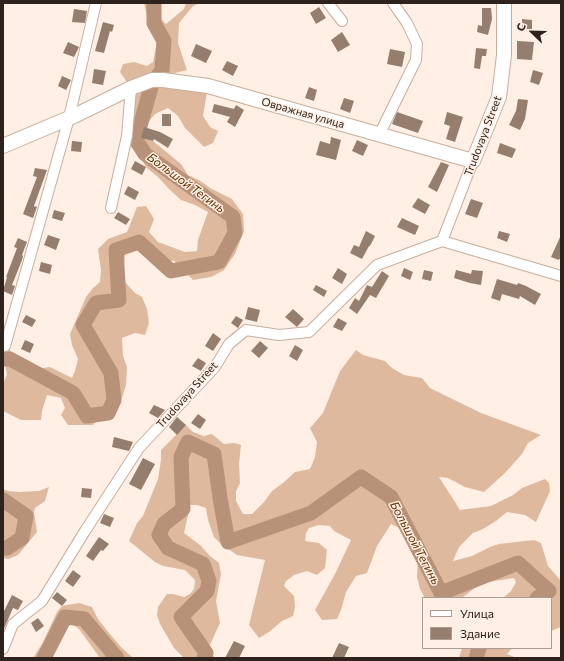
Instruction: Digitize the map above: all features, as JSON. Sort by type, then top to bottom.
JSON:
[{"type":"street","points":[[3,346],[5,346],[69,118],[96,3]]},
{"type":"street","points":[[328,3],[342,21]]},
{"type":"street","points":[[379,135],[416,60],[417,44],[407,23],[393,3]]},
{"type":"street","name":"Trudovaya Street","points":[[3,649],[14,624],[42,601],[139,448],[215,367],[229,344],[246,330],[279,335],[309,332],[377,265],[442,241],[499,97],[504,55],[504,3]]},
{"type":"street","name":"Овражная улица","points":[[3,146],[69,118],[131,88],[158,80],[208,86],[473,161]]},
{"type":"street","points":[[111,208],[127,136],[131,88]]},
{"type":"street","points":[[442,241],[561,276]]},
{"type":"shaded area","points":[[144,3],[157,3],[159,17],[166,24],[184,9],[186,3],[200,3],[193,6],[179,23],[178,43],[187,70],[175,73],[149,74],[208,86],[203,116],[210,127],[218,131],[213,143],[204,147],[185,128],[178,116],[168,108],[155,114],[144,127],[141,138],[153,141],[181,164],[188,175],[232,199],[243,214],[244,231],[235,254],[224,270],[211,277],[193,280],[173,260],[160,269],[135,248],[125,253],[123,280],[135,293],[142,297],[147,309],[149,323],[145,335],[135,333],[122,338],[123,356],[127,367],[126,385],[122,398],[115,410],[105,409],[93,425],[68,425],[61,415],[65,408],[61,398],[47,395],[41,420],[21,420],[3,411],[3,384],[7,374],[5,365],[3,365],[3,346],[27,364],[42,368],[50,367],[72,378],[78,359],[72,345],[70,334],[86,297],[100,282],[101,270],[98,249],[108,239],[127,232],[137,207],[146,206],[154,219],[149,232],[158,242],[185,252],[197,251],[198,240],[208,212],[181,200],[169,189],[146,167],[132,142],[133,127],[129,116],[131,88],[120,72],[123,64],[134,62],[147,66],[153,62],[157,42],[148,21]]},
{"type":"shaded area","points":[[356,350],[363,355],[385,361],[392,368],[404,375],[422,378],[430,388],[481,413],[541,435],[528,443],[522,454],[505,473],[484,492],[465,487],[448,478],[439,477],[460,510],[491,506],[513,495],[522,488],[545,479],[549,483],[550,491],[536,522],[525,515],[507,512],[496,521],[473,533],[459,547],[453,561],[472,556],[499,544],[534,540],[541,543],[548,566],[561,581],[561,627],[552,631],[552,597],[504,597],[511,591],[516,582],[514,578],[481,583],[463,597],[424,597],[420,589],[417,577],[418,561],[408,541],[406,531],[391,524],[377,546],[367,573],[356,576],[346,592],[337,619],[322,620],[315,610],[335,574],[351,540],[334,531],[330,526],[319,525],[309,528],[306,533],[305,541],[319,543],[327,550],[325,568],[317,575],[307,571],[294,575],[286,581],[284,586],[294,596],[295,607],[293,616],[282,621],[259,638],[249,625],[265,560],[237,555],[221,544],[214,537],[208,520],[206,508],[197,505],[190,505],[184,533],[200,545],[219,563],[221,574],[216,601],[220,623],[208,649],[215,658],[184,658],[174,648],[160,624],[157,615],[158,607],[167,594],[184,597],[190,594],[194,589],[195,580],[185,570],[163,566],[155,562],[129,541],[137,523],[143,516],[158,479],[161,450],[186,425],[193,432],[204,436],[212,434],[224,444],[234,443],[241,445],[239,464],[240,483],[236,491],[236,501],[243,514],[252,514],[272,491],[295,472],[310,469],[315,457],[317,442],[310,428],[323,413],[340,371]]},
{"type":"shaded area","points":[[49,487],[45,501],[35,508],[34,512],[37,532],[18,555],[8,559],[3,558],[3,489],[19,492],[39,491]]},
{"type":"shaded area","points":[[79,603],[92,607],[98,619],[109,633],[133,658],[100,658],[79,629],[68,621],[49,658],[33,658],[43,642],[57,612],[62,606]]},
{"type":"shaded area","points":[[462,649],[511,649],[507,654],[517,658],[459,658]]},
{"type":"building","points":[[319,7],[326,18],[316,24],[310,13]]},
{"type":"building","points":[[482,8],[491,8],[492,19],[488,35],[477,32],[478,25],[482,26]]},
{"type":"building","points":[[74,9],[87,11],[85,23],[72,22]]},
{"type":"building","points":[[522,19],[532,20],[532,29],[522,29]]},
{"type":"building","points":[[103,22],[114,25],[112,32],[110,31],[104,53],[95,51]]},
{"type":"building","points":[[342,32],[350,45],[338,52],[331,40]]},
{"type":"building","points":[[517,41],[534,42],[532,60],[517,59]]},
{"type":"building","points":[[68,42],[79,47],[74,57],[63,53]]},
{"type":"building","points":[[196,44],[212,51],[206,63],[191,56]]},
{"type":"building","points":[[476,48],[487,49],[486,56],[482,56],[480,69],[474,68]]},
{"type":"building","points":[[390,49],[405,52],[402,67],[387,64]]},
{"type":"building","points":[[227,61],[238,66],[233,76],[222,70]]},
{"type":"building","points":[[94,69],[106,71],[103,85],[92,83]]},
{"type":"building","points":[[533,70],[543,73],[539,85],[530,82]]},
{"type":"building","points":[[62,76],[71,80],[66,90],[58,86]]},
{"type":"building","points":[[309,87],[317,90],[314,101],[305,98]]},
{"type":"building","points":[[344,98],[354,101],[350,113],[340,109]]},
{"type":"building","points":[[518,99],[528,100],[525,119],[520,130],[509,125],[516,111]]},
{"type":"building","points":[[214,104],[234,109],[236,105],[244,110],[235,127],[227,122],[230,117],[212,112]]},
{"type":"building","points":[[397,112],[423,121],[418,133],[392,124]]},
{"type":"building","points":[[447,112],[463,117],[455,142],[446,139],[450,126],[444,124]]},
{"type":"building","points":[[162,114],[171,114],[171,126],[162,126]]},
{"type":"building","points":[[144,127],[160,132],[173,139],[168,148],[154,139],[153,141],[141,138]]},
{"type":"building","points":[[331,137],[341,140],[336,160],[316,155],[320,141],[330,144]]},
{"type":"building","points":[[357,140],[368,145],[363,156],[352,151]]},
{"type":"building","points":[[72,141],[82,142],[81,152],[71,151]]},
{"type":"building","points":[[500,143],[516,149],[512,158],[497,153]]},
{"type":"building","points":[[135,161],[146,167],[142,175],[131,169]]},
{"type":"building","points":[[441,162],[449,165],[437,192],[428,187]]},
{"type":"building","points":[[35,168],[47,170],[34,206],[37,207],[33,218],[23,214],[37,177],[33,176]]},
{"type":"building","points":[[128,186],[139,192],[135,200],[124,194]]},
{"type":"building","points":[[418,198],[430,205],[425,214],[412,207]]},
{"type":"building","points":[[471,199],[483,203],[477,218],[465,214]]},
{"type":"building","points":[[54,210],[65,213],[62,221],[52,218]]},
{"type":"building","points":[[118,212],[130,219],[126,225],[114,218]]},
{"type":"building","points":[[402,218],[419,226],[415,235],[397,227]]},
{"type":"building","points":[[366,231],[375,236],[362,259],[350,253],[354,245],[359,247]]},
{"type":"building","points":[[499,231],[510,234],[507,242],[497,238]]},
{"type":"building","points":[[48,235],[60,239],[56,250],[44,245]]},
{"type":"building","points":[[561,235],[561,256],[559,260],[551,257]]},
{"type":"building","points":[[18,238],[27,242],[22,255],[22,260],[12,285],[15,286],[12,295],[3,291],[6,277],[17,248],[14,247]]},
{"type":"building","points":[[41,262],[52,265],[50,274],[39,271]]},
{"type":"building","points":[[338,268],[347,274],[342,284],[332,278]]},
{"type":"building","points":[[404,268],[413,272],[410,280],[401,276]]},
{"type":"building","points":[[424,270],[433,272],[431,281],[422,279]]},
{"type":"building","points":[[456,270],[471,274],[472,270],[483,271],[481,285],[454,278]]},
{"type":"building","points":[[382,271],[389,276],[376,298],[370,295],[357,314],[349,308],[355,298],[359,301],[367,285],[372,287]]},
{"type":"building","points":[[497,279],[517,285],[518,283],[541,294],[535,305],[520,296],[519,299],[502,294],[500,301],[491,298]]},
{"type":"building","points":[[316,285],[327,291],[324,297],[313,290]]},
{"type":"building","points":[[248,307],[260,310],[257,322],[245,319]]},
{"type":"building","points":[[293,309],[304,319],[297,327],[285,317]]},
{"type":"building","points":[[26,315],[36,320],[32,327],[22,322]]},
{"type":"building","points":[[236,316],[243,320],[238,328],[231,323]]},
{"type":"building","points":[[338,318],[347,323],[342,331],[333,327]]},
{"type":"building","points":[[213,333],[221,339],[213,351],[205,346]]},
{"type":"building","points":[[25,340],[34,344],[30,353],[21,349]]},
{"type":"building","points":[[260,341],[268,348],[259,358],[251,351]]},
{"type":"building","points":[[295,345],[303,350],[297,361],[289,356]]},
{"type":"building","points":[[198,358],[206,363],[201,371],[192,366]]},
{"type":"building","points":[[154,405],[165,410],[158,418],[149,413]]},
{"type":"building","points":[[198,414],[206,420],[200,429],[191,423]]},
{"type":"building","points":[[177,417],[186,425],[177,435],[169,427]]},
{"type":"building","points":[[114,437],[133,442],[129,451],[112,447]]},
{"type":"building","points":[[143,458],[155,464],[141,490],[129,484]]},
{"type":"building","points":[[82,488],[92,489],[91,498],[81,497]]},
{"type":"building","points":[[104,514],[114,518],[110,527],[100,523]]},
{"type":"building","points":[[99,537],[109,544],[103,551],[101,550],[93,561],[86,556]]},
{"type":"building","points":[[73,570],[81,576],[73,587],[65,581]]},
{"type":"building","points":[[57,592],[67,600],[62,606],[52,598]]},
{"type":"building","points":[[12,595],[23,601],[18,610],[13,608],[3,631],[3,613]]},
{"type":"building","points":[[38,618],[44,626],[36,632],[31,623]]},
{"type":"building","points":[[234,641],[245,646],[239,658],[225,658]]},
{"type":"building","points":[[339,643],[349,647],[344,658],[332,658]]},
{"type":"waterway","name":"Большой Тегинь","points":[[3,359],[10,359],[73,393],[87,416],[108,413],[114,400],[111,373],[83,325],[96,303],[119,300],[116,250],[139,242],[171,271],[219,262],[235,233],[233,217],[145,154],[136,140],[152,84],[162,70],[164,41],[154,23],[154,3]]},
{"type":"waterway","name":"Большой Тегинь","points":[[204,658],[206,653],[181,617],[207,591],[209,581],[203,564],[168,548],[159,535],[164,524],[183,509],[181,457],[188,442],[214,454],[228,542],[311,513],[361,477],[391,497],[441,593],[518,563],[549,591],[539,597]]},
{"type":"waterway","name":"Большой Тегинь","points":[[3,500],[26,516],[22,538],[7,548],[3,548]]},
{"type":"waterway","name":"Большой Тегинь","points":[[44,658],[65,617],[84,619],[117,658]]},
{"type":"waterway","name":"Большой Тегинь","points":[[476,658],[479,649]]}]
